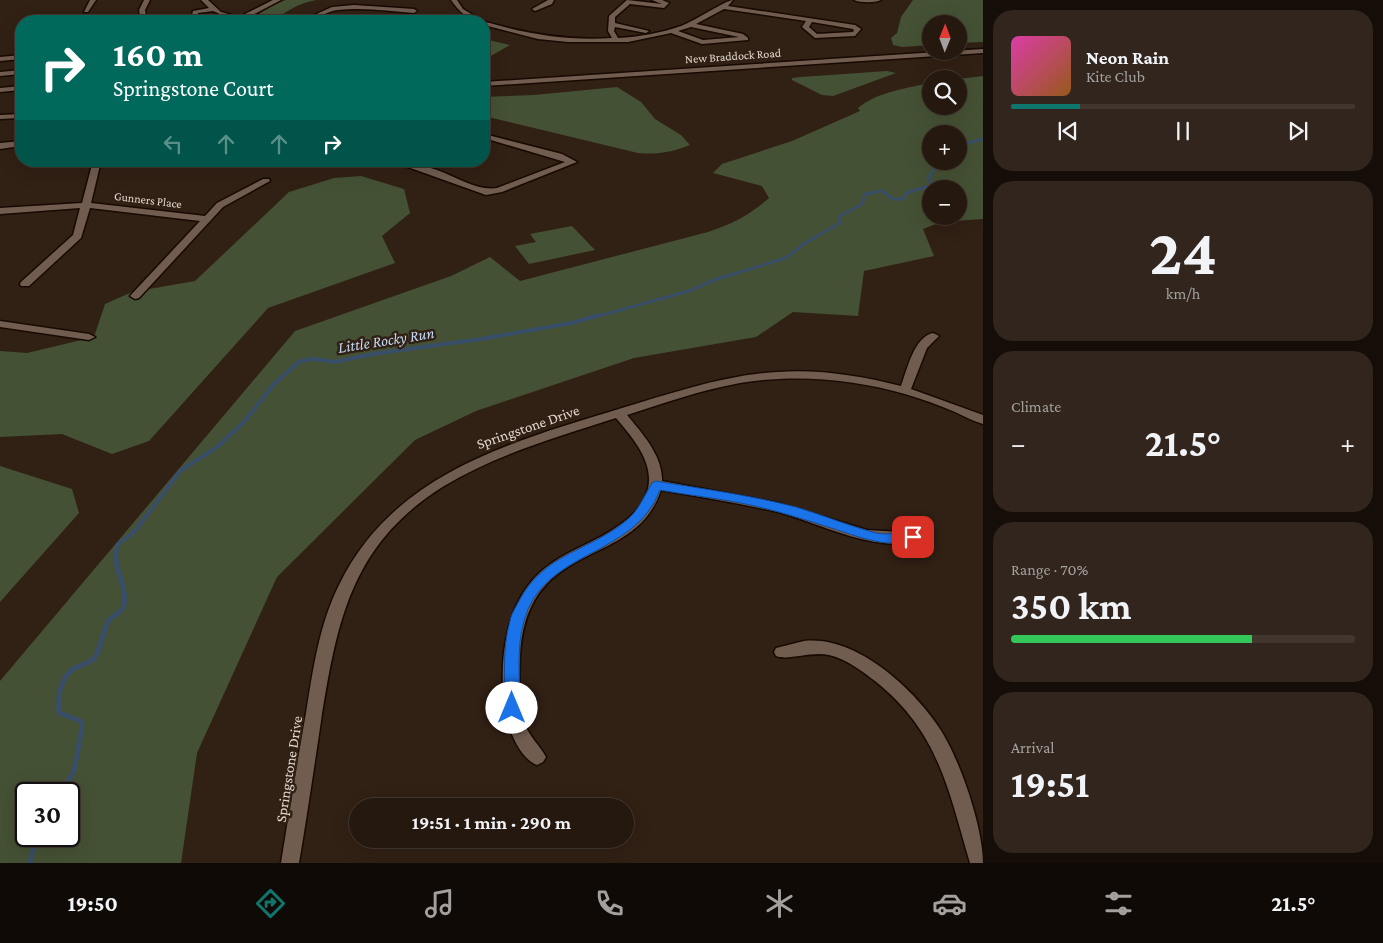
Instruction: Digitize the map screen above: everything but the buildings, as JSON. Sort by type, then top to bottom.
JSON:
[{"type":"street","points":[[86,11],[93,0]]},
{"type":"street","points":[[143,15],[142,10],[147,0]]},
{"type":"street","points":[[204,0],[214,9],[228,15]]},
{"type":"street","points":[[252,15],[278,0]]},
{"type":"street","points":[[454,0],[461,10],[470,15]]},
{"type":"street","points":[[535,8],[550,3],[551,0]]},
{"type":"street","points":[[616,40],[611,31],[612,16],[630,1],[657,6],[664,6],[666,3],[655,0]]},
{"type":"street","points":[[491,26],[560,38],[638,39],[674,32],[691,25],[724,7],[730,0]]},
{"type":"street","points":[[856,0],[878,0]]},
{"type":"street","points":[[318,15],[334,8],[354,7],[414,12]]},
{"type":"street","points":[[724,7],[810,20],[854,27],[858,29],[855,34],[815,36],[805,27],[810,20]]},
{"type":"street","points":[[195,15],[195,12],[214,9]]},
{"type":"street","points":[[611,24],[625,25],[646,31]]},
{"type":"street","points":[[674,32],[702,42],[746,39],[741,35],[691,25]]},
{"type":"street","points":[[968,46],[983,45]]},
{"type":"street","name":"New Braddock Road","points":[[490,77],[922,50]]},
{"type":"street","name":"New Braddock Road","points":[[490,84],[983,51]]},
{"type":"street","points":[[0,60],[15,58]]},
{"type":"street","points":[[0,74],[15,73]]},
{"type":"street","points":[[0,90],[15,89]]},
{"type":"street","points":[[0,110],[15,109]]},
{"type":"street","points":[[0,117],[15,116]]},
{"type":"street","points":[[416,167],[486,192],[499,190],[573,162],[559,156],[490,138]]},
{"type":"street","points":[[0,146],[15,145]]},
{"type":"street","points":[[25,284],[78,236],[96,167]]},
{"type":"street","points":[[135,296],[220,205],[266,181]]},
{"type":"street","name":"Gunners Place","points":[[0,211],[86,205],[206,220]]},
{"type":"street","points":[[0,324],[88,337]]},
{"type":"street","points":[[905,390],[922,347],[933,336]]},
{"type":"street","name":"Springstone Drive","points":[[290,863],[328,635],[341,595],[356,566],[374,540],[396,517],[442,480],[498,452],[705,386],[751,377],[811,375],[905,390],[951,406],[983,420]]},
{"type":"street","points":[[537,757],[521,738],[512,708],[512,643],[514,627],[523,605],[538,583],[559,564],[615,535],[633,523],[650,500],[656,486],[656,474],[645,445],[619,414]]},
{"type":"street","points":[[656,486],[757,502],[796,512],[878,538],[913,537]]},
{"type":"street","points":[[782,652],[812,647],[840,653],[875,672],[911,704],[926,722],[942,751],[979,863]]},
{"type":"green space","points":[[286,0],[316,0],[298,5],[281,15],[258,15],[272,5]]},
{"type":"green space","points":[[913,0],[983,0],[983,42],[968,43],[968,15],[922,15],[922,46],[902,47],[893,45],[891,38],[897,33],[901,17]]},
{"type":"green space","points":[[490,40],[510,45],[490,56]]},
{"type":"green space","points":[[887,71],[896,73],[833,96],[822,95],[792,80],[792,78],[801,77]]},
{"type":"green space","points":[[983,76],[983,219],[967,220],[967,180],[922,180],[922,225],[933,225],[923,229],[934,256],[864,271],[858,316],[793,312],[756,337],[634,358],[476,411],[415,440],[277,577],[197,753],[181,863],[0,863],[0,681],[295,331],[451,276],[490,257],[520,281],[717,229],[754,210],[769,198],[762,186],[713,173],[722,164],[792,141],[860,111],[858,108],[874,98],[922,85],[922,115],[967,115],[967,78]]},
{"type":"green space","points":[[617,87],[641,102],[655,119],[681,135],[690,145],[652,154],[638,153],[490,117],[490,97],[534,95]]},
{"type":"green space","points":[[361,176],[404,189],[410,213],[382,236],[395,263],[268,308],[149,441],[112,454],[62,434],[0,437],[0,351],[27,353],[94,337],[105,304],[132,292],[195,281],[289,192],[334,178]]},
{"type":"green space","points":[[572,226],[595,250],[529,264],[515,246],[536,242],[530,234]]},
{"type":"green space","points":[[0,466],[72,489],[79,513],[0,602]]},
{"type":"waterway","name":"Little Rocky Run","points":[[967,143],[983,139]]},
{"type":"waterway","name":"Little Rocky Run","points":[[595,317],[689,291],[717,279],[786,258],[805,243],[840,223],[840,216],[862,204],[865,194],[882,191],[893,199],[903,199],[906,193],[932,184],[928,178],[934,170]]},
{"type":"waterway","name":"Little Rocky Run","points":[[116,553],[117,545],[135,531],[180,471],[217,447],[244,422],[273,385],[300,361],[314,359],[335,362],[373,354],[481,339],[571,323],[600,315]]},
{"type":"waterway","name":"Little Rocky Run","points":[[68,782],[74,771],[82,727],[81,721],[59,713],[61,688],[66,676],[70,672],[95,657],[108,622],[123,608],[125,598],[116,553]]},
{"type":"waterway","name":"Little Rocky Run","points":[[30,863],[34,847]]},
{"type":"route","points":[[512,708],[512,643],[514,627],[530,594],[538,583],[559,564],[615,535],[633,523],[642,513],[656,486],[757,502],[796,512],[878,538],[913,537]]}]
